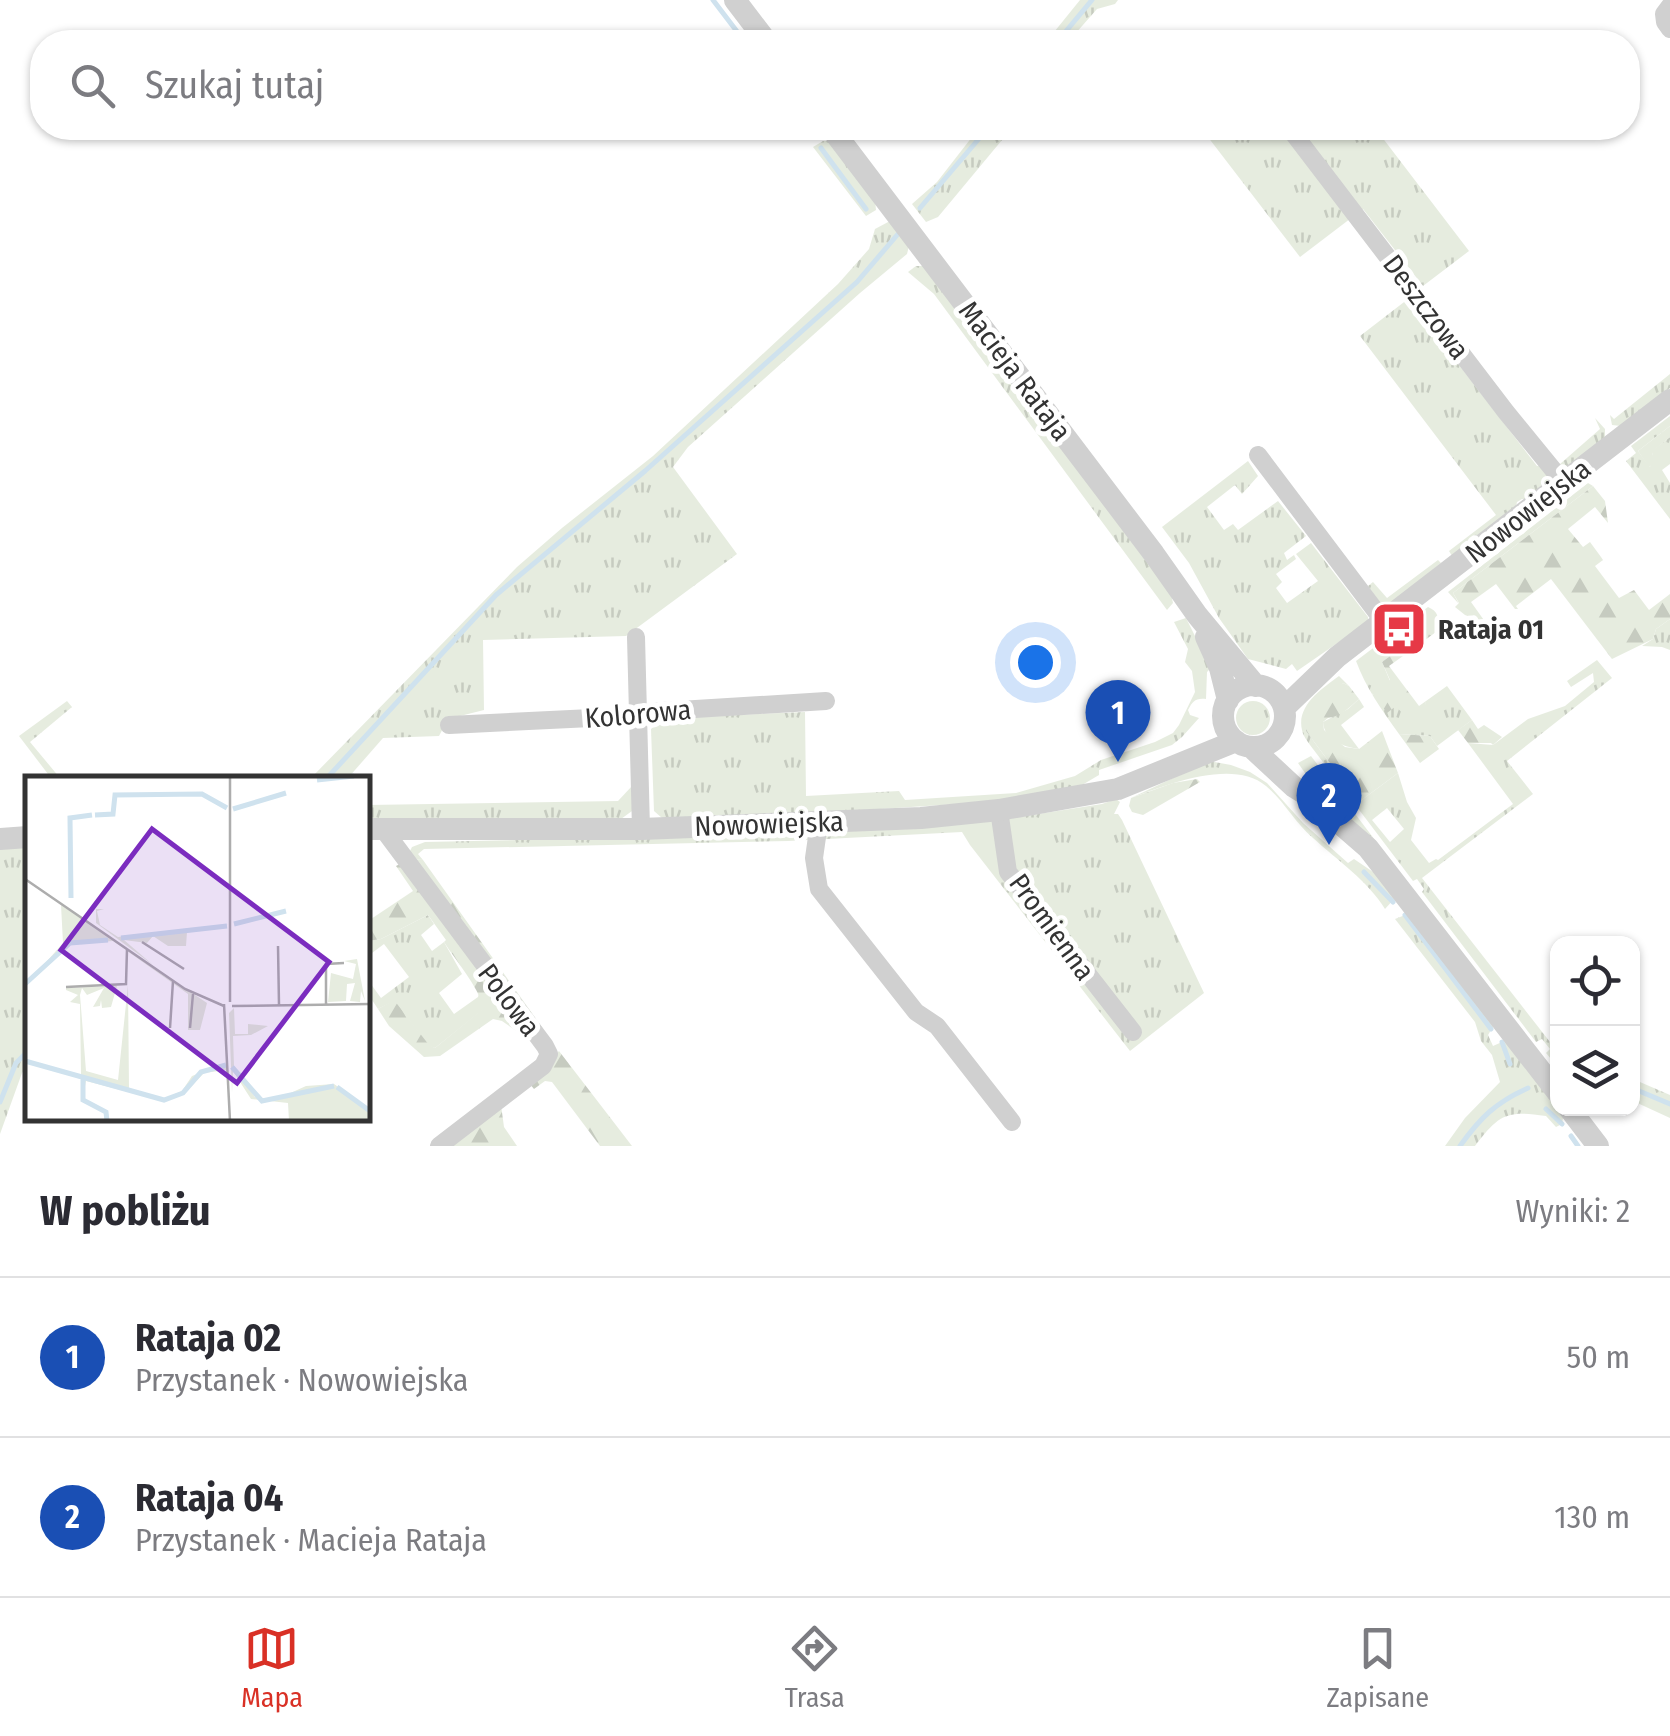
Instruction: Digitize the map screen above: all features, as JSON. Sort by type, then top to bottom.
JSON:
[{"type":"street","points":[[735,0],[758,30]]},
{"type":"street","points":[[1670,6],[1664,14],[1670,29]]},
{"type":"street","name":"Macieja Rataja","points":[[840,140],[1197,615],[1262,687]]},
{"type":"street","name":"Deszczowa","points":[[1298,140],[1564,483]]},
{"type":"street","name":"Nowowiejska","points":[[1284,708],[1337,657],[1670,400]]},
{"type":"street","points":[[1258,456],[1384,622]]},
{"type":"street","name":"Macieja Rataja","points":[[1197,615],[1220,668],[1226,709]]},
{"type":"street","points":[[636,638],[642,829]]},
{"type":"street","name":"Nowowiejska","points":[[1262,687],[1284,684],[1337,657]]},
{"type":"street","points":[[1244,744],[1272,742],[1284,726],[1284,708],[1278,696],[1262,687],[1243,688],[1226,709],[1227,731],[1308,794],[1368,848],[1550,1083]]},
{"type":"street","name":"Kolorowa","points":[[449,724],[826,701]]},
{"type":"street","name":"Nowowiejska","points":[[1165,771],[1226,709]]},
{"type":"street","points":[[1281,732],[1288,759],[1308,794]]},
{"type":"street","name":"Nowowiejska","points":[[376,829],[642,829],[921,818],[1101,793],[1244,744]]},
{"type":"street","name":"Promienna","points":[[999,810],[1008,872],[1133,1032]]},
{"type":"street","points":[[819,822],[814,858],[820,889],[916,1012],[937,1026],[1012,1122]]},
{"type":"street","name":"Polowa","points":[[376,829],[549,1054],[544,1066],[439,1146]]},
{"type":"street","points":[[0,839],[25,837]]},
{"type":"street","points":[[1575,1116],[1598,1146]]},
{"type":"green space","points":[[1080,0],[1118,0],[1097,9],[1079,30],[1056,30]]},
{"type":"green space","points":[[970,140],[1002,140],[938,217],[926,222],[912,204],[937,182]]},
{"type":"green space","points":[[1210,140],[1384,140],[1469,251],[1423,286],[1363,209],[1300,257]]},
{"type":"green space","points":[[828,141],[875,200],[876,210],[866,216],[813,147]]},
{"type":"green space","points":[[890,221],[909,246],[907,254],[688,447],[673,467],[737,554],[626,636],[483,640],[484,710],[448,719],[439,736],[383,738],[350,776],[313,776],[517,567],[653,456],[838,284],[869,249],[875,229]]},
{"type":"green space","points":[[925,266],[1171,594],[1173,603],[1167,610],[934,294],[908,272]]},
{"type":"green space","points":[[1408,299],[1537,466],[1560,464],[1600,429],[1595,418],[1605,429],[1605,437],[1529,500],[1517,502],[1515,511],[1452,556],[1449,551],[1496,515],[1360,336]]},
{"type":"green space","points":[[1670,374],[1670,388],[1621,426],[1612,425],[1610,415],[1614,419]]},
{"type":"green space","points":[[1670,416],[1670,426],[1638,451],[1650,467],[1653,450],[1670,437],[1670,464],[1662,470],[1670,483],[1670,519],[1626,461],[1636,453],[1631,446]]},
{"type":"green space","points":[[1670,426],[1670,437],[1654,450],[1656,461],[1649,467],[1638,451]]},
{"type":"green space","points":[[1248,461],[1258,476],[1242,494],[1235,485],[1207,507],[1224,530],[1233,524],[1238,530],[1278,501],[1306,536],[1284,553],[1287,560],[1294,555],[1296,559],[1276,574],[1282,582],[1276,588],[1287,603],[1318,581],[1296,554],[1311,543],[1368,617],[1368,622],[1297,671],[1292,664],[1286,669],[1248,659],[1162,527]]},
{"type":"green space","points":[[1588,483],[1593,486],[1453,593],[1459,604],[1448,592]]},
{"type":"green space","points":[[1593,486],[1605,501],[1608,523],[1595,507],[1568,529],[1583,547],[1590,542],[1603,560],[1595,566],[1619,598],[1634,590],[1649,610],[1670,594],[1670,619],[1656,629],[1653,639],[1612,659],[1551,579],[1516,606],[1518,609],[1496,584],[1471,602],[1486,623],[1455,607],[1459,603],[1453,593]]},
{"type":"green space","points":[[1438,560],[1441,563],[1384,609],[1368,586],[1373,582],[1387,598]]},
{"type":"green space","points":[[1428,607],[1437,615],[1440,629],[1417,646],[1413,640],[1382,662],[1390,681],[1372,694],[1396,706],[1424,709],[1426,701],[1447,686],[1472,720],[1437,746],[1430,736],[1399,734],[1374,698],[1369,689],[1356,661],[1393,633],[1395,636],[1403,631],[1401,627]]},
{"type":"green space","points":[[1186,618],[1211,668],[1207,672],[1206,699],[1195,701],[1188,710],[1199,718],[1172,745],[1099,770],[1099,775],[1077,788],[988,802],[849,811],[662,818],[654,811],[651,729],[664,718],[805,712],[806,796],[899,791],[905,800],[1016,793],[1075,776],[1101,760],[1155,742],[1173,733],[1179,725],[1195,692],[1192,671],[1185,662],[1188,649],[1174,622]]},
{"type":"green space","points":[[1670,619],[1670,650],[1642,646],[1653,639],[1656,629]]},
{"type":"green space","points":[[1412,640],[1417,646],[1389,666],[1419,706],[1426,701],[1425,709],[1415,715],[1409,708],[1402,713],[1396,706],[1387,713],[1372,693],[1390,680],[1382,662]]},
{"type":"green space","points":[[1597,660],[1612,678],[1507,761],[1533,794],[1422,878],[1550,1042],[1550,1049],[1542,1039],[1536,1042],[1422,892],[1417,879],[1413,881],[1310,745],[1301,721],[1312,698],[1339,676],[1349,686],[1343,683],[1306,731],[1359,802],[1398,773],[1416,818],[1411,840],[1429,863],[1513,804],[1468,743],[1493,745],[1528,719],[1565,706],[1594,682],[1593,673],[1571,687],[1567,681]],"holes":[[[1387,808],[1404,829],[1390,842],[1372,820]]]},
{"type":"green space","points":[[1343,683],[1359,699],[1323,722],[1324,730],[1345,747],[1359,749],[1382,731],[1398,773],[1359,802],[1306,731],[1307,710]]},
{"type":"green space","points":[[1359,699],[1364,707],[1341,725],[1359,749],[1331,738],[1323,722]]},
{"type":"green space","points":[[67,701],[72,707],[30,742],[58,776],[49,776],[19,736]]},
{"type":"green space","points":[[1253,701],[1265,706],[1270,718],[1265,730],[1253,735],[1241,730],[1236,718],[1241,706]]},
{"type":"green space","points":[[1472,720],[1478,729],[1484,725],[1502,737],[1493,745],[1468,743],[1458,730]]},
{"type":"green space","points":[[1399,734],[1430,736],[1439,749],[1420,763]]},
{"type":"green space","points":[[1311,756],[1391,861],[1312,783],[1298,763]]},
{"type":"green space","points":[[1209,761],[1250,772],[1267,783],[1303,823],[1348,863],[1354,859],[1379,876],[1394,899],[1385,909],[1266,786],[1252,778],[1236,774],[1199,777],[1131,798]]},
{"type":"green space","points":[[1197,779],[1200,782],[1143,815],[1132,812],[1129,806],[1131,798]]},
{"type":"green space","points":[[632,786],[632,811],[621,819],[370,823],[370,805],[618,801]]},
{"type":"green space","points":[[1116,799],[1120,802],[1114,814],[1122,820],[1204,993],[1130,1051],[962,832],[788,841],[424,849],[418,854],[423,860],[409,859],[408,855],[412,847],[425,842],[617,838],[1001,820]]},
{"type":"green space","points":[[0,845],[25,845],[25,1069],[0,1134]]},
{"type":"green space","points":[[409,859],[423,860],[544,1030],[532,1042],[493,1019],[440,1056],[424,1057],[389,1026],[378,1009],[394,1000],[435,1048],[484,1008],[472,982],[428,915],[370,941],[370,920],[413,891],[396,866]]},
{"type":"green space","points":[[428,915],[434,924],[421,935],[432,951],[444,942],[462,974],[439,993],[454,1014],[479,993],[485,1008],[435,1048],[429,1046],[394,1001],[378,1009],[370,997],[370,983],[381,998],[409,977],[384,944],[370,954],[370,941]]},
{"type":"green space","points":[[1405,915],[1414,918],[1494,1025],[1488,1035],[1493,1046],[1511,1044],[1550,1100],[1550,1116],[1562,1116],[1562,1124],[1556,1127],[1546,1116],[1513,1114],[1498,1121],[1475,1146],[1445,1146],[1465,1118],[1500,1082],[1475,1022],[1395,919]]},
{"type":"green space","points":[[559,1051],[632,1146],[600,1146],[552,1082],[545,1081],[534,1089],[529,1083]]},
{"type":"green space","points":[[1640,1082],[1670,1095],[1670,1118],[1640,1104]]},
{"type":"green space","points":[[501,1105],[504,1127],[517,1146],[446,1146]]},
{"type":"waterway","points":[[713,0],[736,30]]},
{"type":"waterway","points":[[1067,30],[1092,0]]},
{"type":"waterway","points":[[920,208],[978,140]]},
{"type":"waterway","points":[[821,148],[866,209]]},
{"type":"waterway","points":[[329,776],[496,595],[645,471],[857,282],[898,234]]},
{"type":"waterway","points":[[1364,872],[1393,902]]},
{"type":"waterway","points":[[1405,915],[1491,1029]]},
{"type":"waterway","points":[[1502,1042],[1510,1064]]},
{"type":"waterway","points":[[0,1102],[16,1063],[25,1054]]},
{"type":"waterway","points":[[1460,1146],[1490,1112],[1528,1088]]},
{"type":"waterway","points":[[1640,1091],[1670,1104]]},
{"type":"waterway","points":[[1546,1109],[1562,1124]]},
{"type":"waterway","points":[[1571,1136],[1578,1146]]},
{"type":"place","name":"Rataja 01","points":[[1399,629]]},
{"type":"place","name":"Rataja 02","points":[[1118,762]]},
{"type":"place","name":"Rataja 04","points":[[1329,845]]}]
